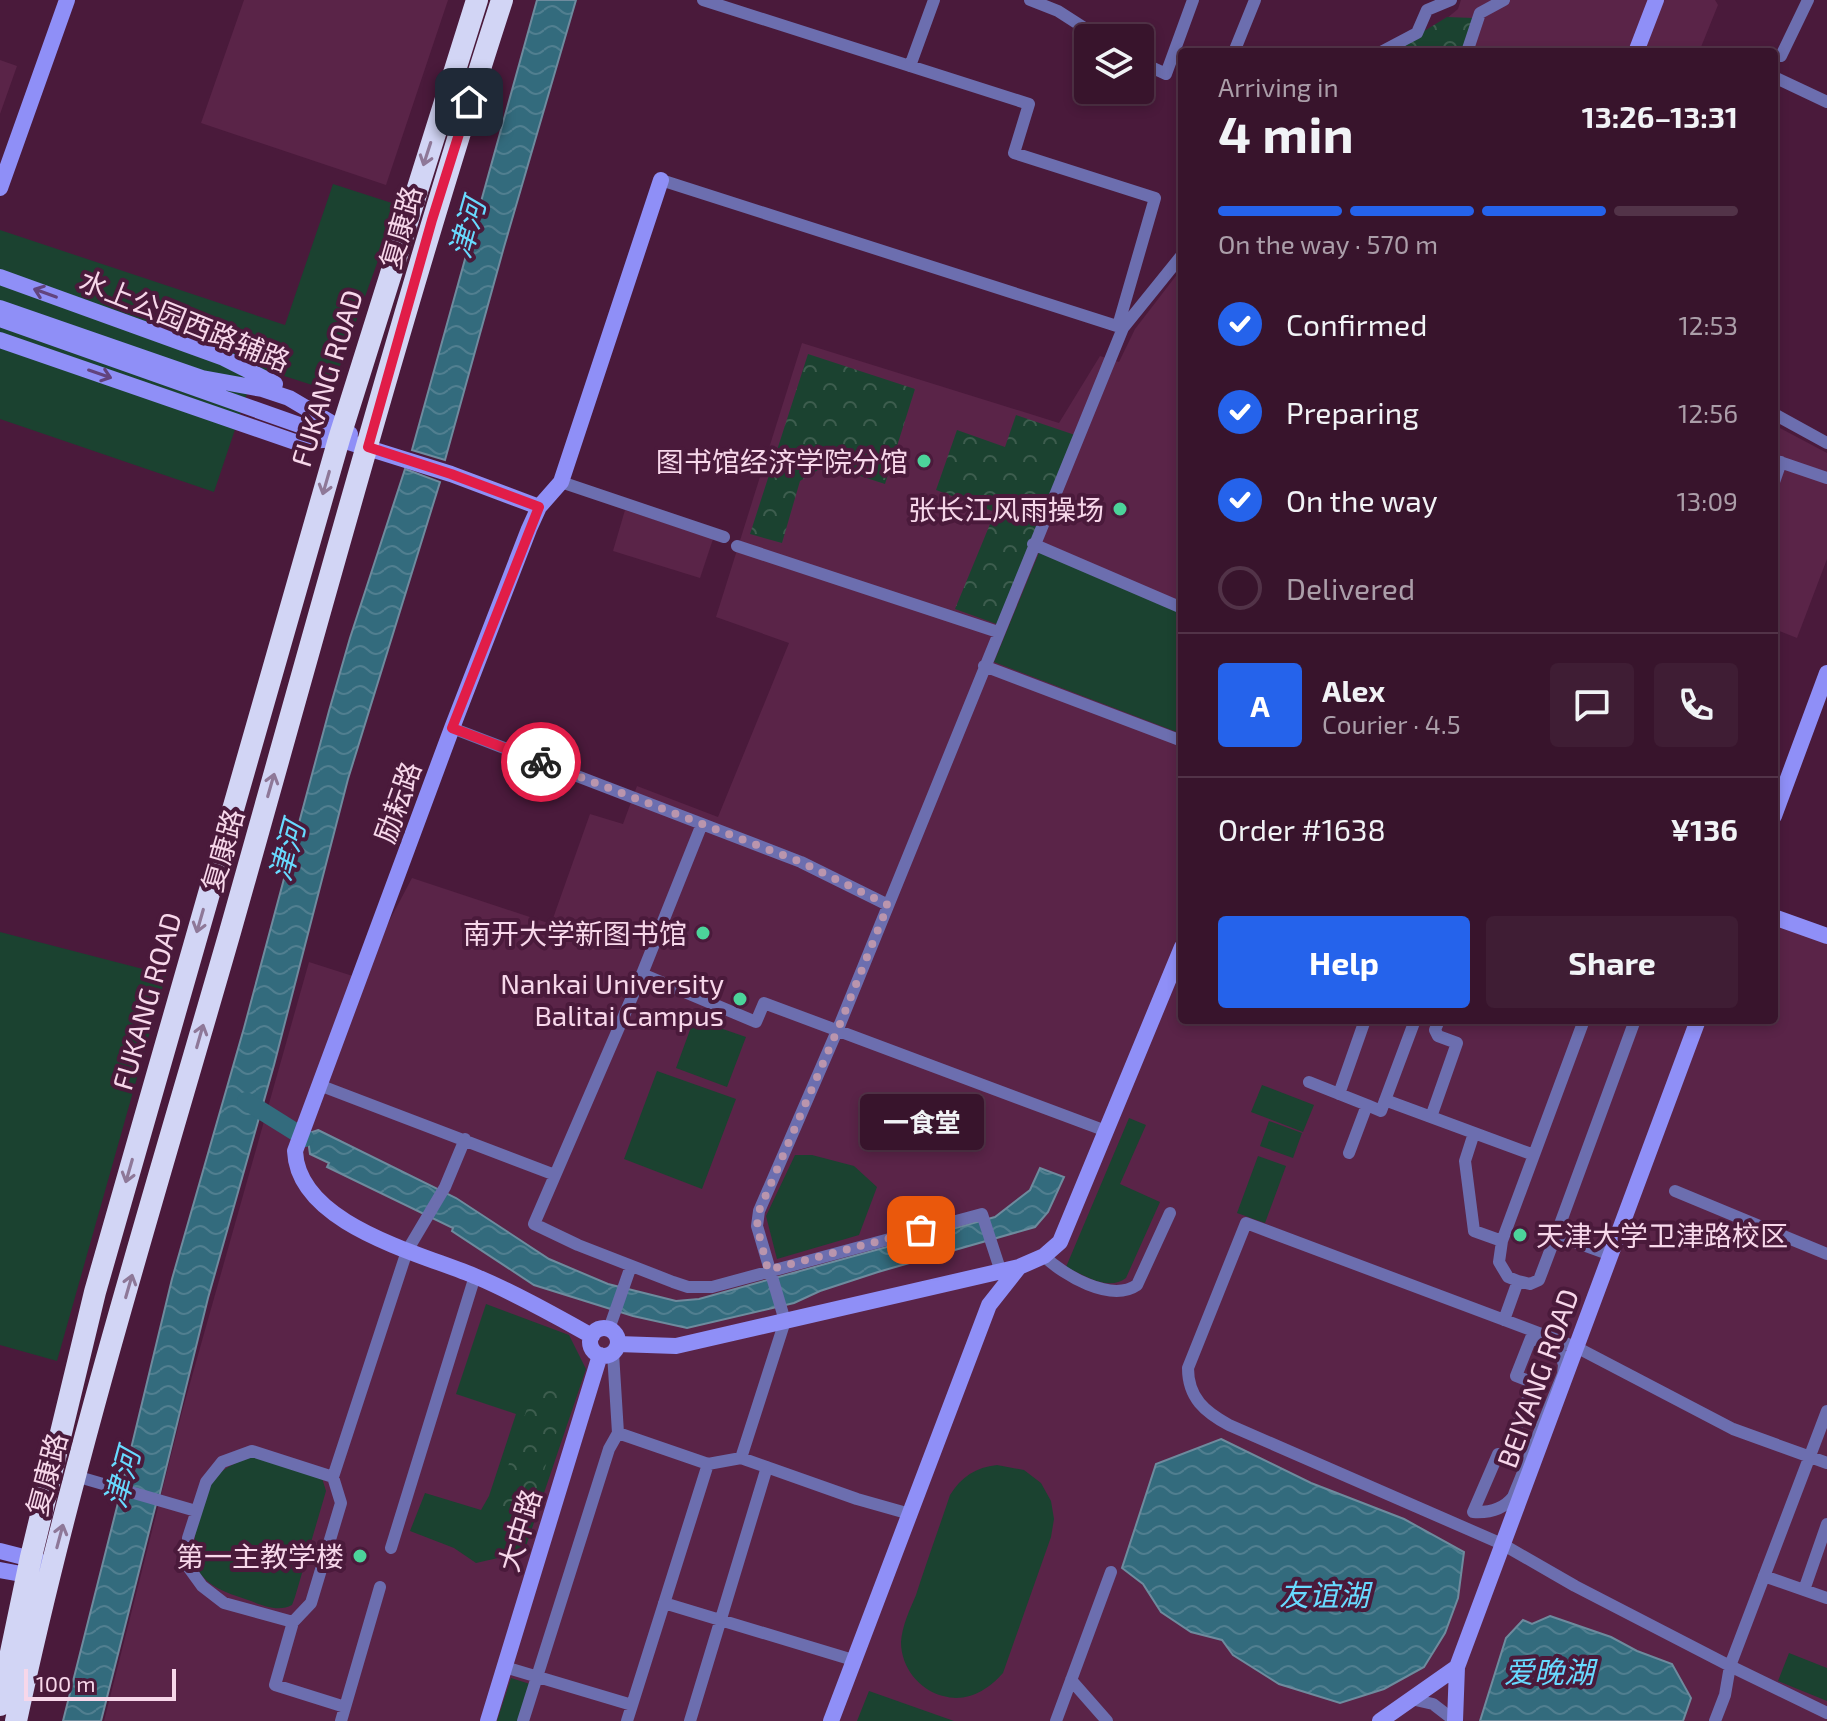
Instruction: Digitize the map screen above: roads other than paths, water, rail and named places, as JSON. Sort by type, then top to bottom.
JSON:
[{"type":"highway","name":"FUKANG ROAD","points":[[0,1705],[37,1566],[54,1469],[100,1277],[340,434],[477,0]]},
{"type":"highway","name":"复康路","points":[[16,1721],[37,1566],[86,1479],[368,447],[432,220],[502,0]]},
{"type":"street","points":[[0,166],[58,0]]},
{"type":"street","points":[[0,188],[67,0]]},
{"type":"street","points":[[703,0],[1029,104],[1014,153],[1155,198],[1120,327],[837,1031],[759,1211],[757,1226],[785,1321],[741,1458]]},
{"type":"street","points":[[910,66],[934,0]]},
{"type":"street","points":[[1030,0],[1058,11],[1078,24]]},
{"type":"street","points":[[1154,68],[1166,74],[1193,0]]},
{"type":"street","points":[[1236,48],[1255,0]]},
{"type":"street","points":[[1389,48],[1417,33],[1427,10],[1451,0]]},
{"type":"street","points":[[1468,48],[1480,13],[1504,0]]},
{"type":"street","points":[[1637,48],[1655,0]]},
{"type":"street","points":[[1781,56],[1808,0]]},
{"type":"street","points":[[1778,79],[1827,102]]},
{"type":"street","points":[[724,537],[561,482],[661,180],[1120,327]]},
{"type":"street","points":[[1120,327],[1178,260]]},
{"type":"street","name":"水上公园西路辅路","points":[[0,277],[224,358],[271,383],[306,395],[340,434]]},
{"type":"street","points":[[0,308],[200,384],[259,424],[296,435],[340,434]]},
{"type":"street","points":[[0,319],[200,384],[262,389],[289,398],[340,434],[368,447],[539,507]]},
{"type":"street","points":[[0,340],[295,442],[340,434]]},
{"type":"street","points":[[1778,416],[1827,443]]},
{"type":"street","points":[[1778,461],[1827,478]]},
{"type":"street","name":"励耘路","points":[[407,1251],[337,1217],[321,1204],[307,1190],[296,1168],[297,1143],[452,728],[539,507],[561,482]]},
{"type":"street","points":[[1033,544],[1178,606]]},
{"type":"street","points":[[737,546],[998,632]]},
{"type":"street","points":[[984,666],[1178,739]]},
{"type":"street","points":[[1778,805],[1827,673]]},
{"type":"street","points":[[452,728],[801,862],[888,905]]},
{"type":"street","points":[[702,824],[642,974],[534,1224],[688,1287],[712,1287],[982,1214],[1000,1269]]},
{"type":"street","points":[[1778,918],[1827,936]]},
{"type":"street","points":[[407,1251],[516,1295],[592,1336],[591,1346],[611,1339],[676,1346],[1019,1267],[1044,1256],[1060,1242],[1178,957]]},
{"type":"street","points":[[642,974],[756,1022],[764,1003],[1106,1131]]},
{"type":"street","points":[[1339,1094],[1364,1024]]},
{"type":"street","points":[[1309,1082],[1381,1111],[1414,1024]]},
{"type":"street","points":[[1431,1117],[1457,1043],[1438,1036],[1435,1030],[1437,1024]]},
{"type":"street","points":[[1583,1024],[1502,1241],[1499,1262],[1508,1277],[1530,1284],[1539,1280],[1634,1024]]},
{"type":"street","name":"BEIYANG ROAD","points":[[1455,1721],[1457,1667],[1697,1024]]},
{"type":"street","points":[[319,1085],[555,1175]]},
{"type":"street","points":[[1385,1100],[1531,1154]]},
{"type":"street","points":[[1349,1153],[1367,1105]]},
{"type":"street","points":[[1474,1133],[1465,1161],[1474,1231],[1502,1241]]},
{"type":"street","points":[[345,1707],[275,1685],[293,1622],[311,1603],[341,1503],[333,1477],[407,1251],[445,1187],[465,1139]]},
{"type":"street","points":[[1675,1191],[1827,1254]]},
{"type":"street","points":[[1044,1256],[1052,1265],[1101,1288],[1118,1292],[1127,1290],[1137,1285],[1170,1213]]},
{"type":"street","points":[[1827,1463],[1733,1429],[1576,1347],[1246,1223],[1188,1374],[1193,1397],[1229,1425],[1502,1544],[1575,1586],[1827,1713]]},
{"type":"street","points":[[1556,1235],[1611,1255]]},
{"type":"street","points":[[523,1721],[609,1449],[618,1433],[611,1339],[623,1285],[631,1266]]},
{"type":"street","points":[[831,1721],[989,1305],[1019,1267]]},
{"type":"street","points":[[391,1548],[475,1276]]},
{"type":"street","points":[[1504,1320],[1518,1281]]},
{"type":"street","points":[[1531,1338],[1559,1349],[1564,1365],[1513,1497],[1501,1508],[1487,1513],[1473,1512],[1498,1454],[1505,1457],[1534,1383],[1516,1376],[1531,1338]]},
{"type":"street","name":"大中路","points":[[488,1721],[611,1339]]},
{"type":"street","points":[[1715,1721],[1725,1695],[1730,1666],[1827,1411]]},
{"type":"street","points":[[618,1433],[708,1464],[741,1458],[857,1499],[910,1514]]},
{"type":"street","points":[[293,1622],[224,1603],[202,1586],[189,1568],[188,1538],[206,1482],[222,1462],[252,1451],[333,1477]]},
{"type":"street","points":[[627,1721],[708,1464]]},
{"type":"street","points":[[690,1721],[767,1467]]},
{"type":"street","points":[[54,1469],[196,1511]]},
{"type":"street","points":[[1804,1590],[1827,1526]]},
{"type":"street","points":[[0,1551],[37,1566]]},
{"type":"street","points":[[0,1570],[37,1566]]},
{"type":"street","points":[[25,1721],[48,1616],[37,1566]]},
{"type":"street","points":[[1056,1721],[1111,1572]]},
{"type":"street","points":[[1764,1576],[1827,1598]]},
{"type":"street","points":[[341,1721],[380,1587]]},
{"type":"street","points":[[664,1603],[853,1660]]},
{"type":"street","points":[[505,1667],[632,1705]]},
{"type":"street","points":[[1380,1721],[1457,1667]]},
{"type":"street","points":[[1071,1680],[1107,1721]]},
{"type":"street","points":[[1411,1699],[1433,1704],[1455,1721]]},
{"type":"water","points":[[537,0],[576,0],[445,460],[412,450]]},
{"type":"water","points":[[405,469],[440,482],[348,779],[274,1065],[208,1298],[159,1497],[122,1486],[172,1279],[244,1028],[329,711]]},
{"type":"water","points":[[318,1130],[456,1198],[549,1259],[608,1284],[676,1301],[699,1299],[995,1217],[1030,1190],[1040,1168],[1064,1177],[1048,1212],[1035,1227],[878,1272],[794,1303],[687,1328],[633,1316],[534,1285],[452,1231],[453,1228],[327,1167],[329,1163],[310,1154],[308,1140],[312,1132]]},
{"type":"water","name":"友谊湖","points":[[1221,1439],[1311,1483],[1404,1519],[1464,1552],[1458,1598],[1445,1633],[1424,1667],[1384,1689],[1340,1703],[1279,1684],[1233,1655],[1222,1640],[1191,1632],[1161,1612],[1143,1584],[1122,1568],[1156,1464]]},
{"type":"water","points":[[121,1491],[156,1504],[101,1721],[63,1721]]},
{"type":"water","name":"爱晚湖","points":[[1550,1616],[1611,1637],[1672,1664],[1691,1698],[1683,1721],[1480,1721],[1506,1638],[1523,1620],[1532,1624]]},
{"type":"waterway","points":[[246,1101],[305,1138]]},
{"type":"place","name":"图书馆经济学院分馆","points":[[924,461]]},
{"type":"place","name":"张长江风雨操场","points":[[1120,509]]},
{"type":"place","name":"南开大学新图书馆","points":[[703,933]]},
{"type":"place","name":"Nankai University Balitai Campus","points":[[740,999]]},
{"type":"place","name":"一食堂","points":[[921,1230]]},
{"type":"place","name":"天津大学卫津路校区","points":[[1520,1235]]},
{"type":"place","name":"第一主教学楼","points":[[360,1556]]},
{"type":"water label","name":"津河","points":[[466,228]]},
{"type":"water label","name":"津河","points":[[286,851]]},
{"type":"water label","name":"津河","points":[[121,1478]]}]
